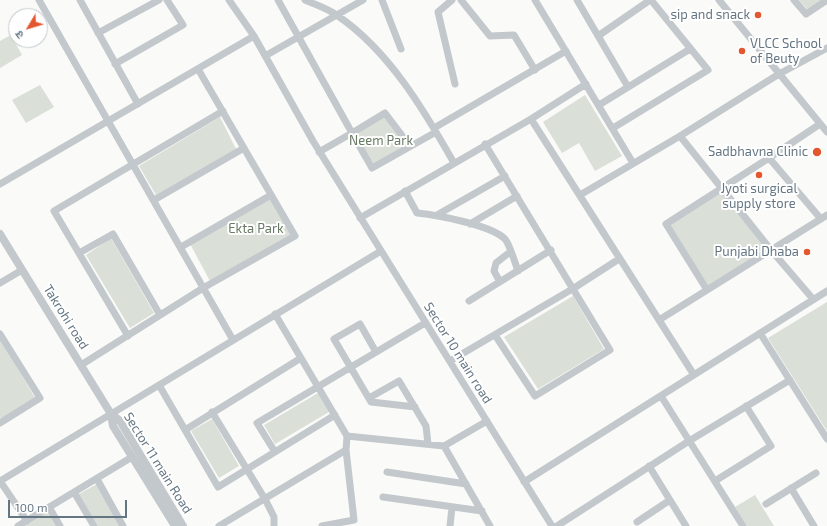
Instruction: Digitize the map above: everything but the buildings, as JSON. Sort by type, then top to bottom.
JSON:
[{"type":"street","points":[[40,0],[233,340]]},
{"type":"street","points":[[80,0],[138,104]]},
{"type":"street","points":[[98,33],[159,0]]},
{"type":"street","points":[[116,64],[183,25],[167,0]]},
{"type":"street","name":"Sector 10 main road","points":[[229,0],[254,36],[319,152],[552,526]]},
{"type":"street","points":[[278,0],[372,168],[566,51]]},
{"type":"street","points":[[305,0],[338,15],[364,38],[397,73],[435,130],[454,163]]},
{"type":"street","points":[[265,56],[363,0]]},
{"type":"street","points":[[382,0],[401,49]]},
{"type":"street","points":[[452,0],[438,12],[455,84]]},
{"type":"street","points":[[461,0],[490,36],[514,35],[535,70]]},
{"type":"street","points":[[535,0],[633,163]]},
{"type":"street","points":[[577,0],[628,87]]},
{"type":"street","points":[[598,36],[650,0],[708,70],[612,128]]},
{"type":"street","points":[[719,0],[827,132]]},
{"type":"street","points":[[794,0],[806,14],[827,0]]},
{"type":"street","points":[[0,184],[254,36]]},
{"type":"street","points":[[580,195],[680,136],[779,74],[827,48]]},
{"type":"street","points":[[599,106],[690,49]]},
{"type":"street","points":[[81,365],[204,288],[295,236],[198,69]]},
{"type":"street","points":[[360,218],[531,119],[586,84]]},
{"type":"street","points":[[128,336],[54,211],[223,111]]},
{"type":"street","points":[[319,152],[385,113],[410,146]]},
{"type":"street","points":[[531,119],[694,375]]},
{"type":"street","points":[[707,290],[666,224],[820,124]]},
{"type":"street","points":[[680,136],[771,250],[814,299]]},
{"type":"street","points":[[486,144],[610,350],[535,396],[495,335]]},
{"type":"street","points":[[154,200],[244,148]]},
{"type":"street","points":[[659,320],[824,217],[769,158]]},
{"type":"street","points":[[437,215],[505,176]]},
{"type":"street","points":[[406,192],[417,213],[437,215],[470,224],[485,229],[505,240],[518,271]]},
{"type":"street","points":[[181,247],[271,195]]},
{"type":"street","points":[[470,224],[517,196]]},
{"type":"street","name":"Takrohi road","points":[[0,234],[111,414]]},
{"type":"street","points":[[79,253],[113,234],[160,315]]},
{"type":"street","points":[[468,301],[551,250]]},
{"type":"street","points":[[27,521],[0,481],[380,251]]},
{"type":"street","points":[[500,282],[494,271],[496,263],[510,252]]},
{"type":"street","points":[[450,361],[574,288],[620,259]]},
{"type":"street","points":[[0,283],[22,270]]},
{"type":"street","points":[[524,482],[827,291]]},
{"type":"street","points":[[275,314],[347,436],[346,450],[354,520],[322,526]]},
{"type":"street","points":[[275,452],[257,423],[425,323]]},
{"type":"street","points":[[376,352],[360,324],[334,339],[371,402],[415,407]]},
{"type":"street","points":[[0,333],[40,398],[0,423]]},
{"type":"street","points":[[760,333],[827,439]]},
{"type":"street","points":[[185,430],[301,358]]},
{"type":"street","points":[[557,526],[689,440],[790,380]]},
{"type":"street","points":[[369,398],[399,381],[426,426],[428,444]]},
{"type":"street","points":[[159,385],[218,487],[334,415]]},
{"type":"street","points":[[661,396],[743,526]]},
{"type":"street","points":[[714,481],[771,446],[746,406]]},
{"type":"street","points":[[212,412],[265,499],[274,517],[274,526]]},
{"type":"street","points":[[111,414],[113,426],[175,526]]},
{"type":"street","name":"Sector 11 main Road","points":[[111,414],[120,421],[184,526]]},
{"type":"street","points":[[347,436],[444,446],[487,421]]},
{"type":"street","points":[[444,446],[490,526]]},
{"type":"street","points":[[219,526],[346,450]]},
{"type":"street","points":[[18,526],[132,457]]},
{"type":"street","points":[[649,466],[686,526]]},
{"type":"street","points":[[387,472],[466,484]]},
{"type":"street","points":[[766,504],[816,474]]},
{"type":"street","points":[[96,479],[123,526]]},
{"type":"street","points":[[791,488],[812,525]]},
{"type":"street","points":[[74,492],[94,526]]},
{"type":"street","points":[[383,497],[482,511]]},
{"type":"street","points":[[636,522],[670,500]]},
{"type":"street","points":[[49,507],[60,526]]},
{"type":"street","points":[[450,526],[452,507]]},
{"type":"green space","points":[[799,0],[821,0],[807,9]]},
{"type":"green space","points":[[8,37],[8,48],[18,48],[22,55],[0,68],[0,41]]},
{"type":"green space","points":[[40,85],[54,107],[26,123],[12,100]]},
{"type":"green space","points":[[585,95],[622,156],[595,171],[579,143],[562,153],[543,122]]},
{"type":"green space","name":"Neem Park","points":[[385,116],[408,146],[375,166],[356,134]]},
{"type":"green space","points":[[220,117],[236,149],[156,195],[139,166]]},
{"type":"green space","points":[[722,188],[771,250],[707,290],[666,224]]},
{"type":"green space","name":"Ekta Park","points":[[269,195],[292,235],[210,281],[189,242]]},
{"type":"green space","points":[[111,238],[154,313],[130,328],[86,255]]},
{"type":"green space","points":[[573,296],[604,349],[538,389],[504,337]]},
{"type":"green space","points":[[827,302],[827,431],[768,338]]},
{"type":"green space","points":[[0,339],[35,398],[1,419],[0,417]]},
{"type":"green space","points":[[318,393],[329,412],[275,444],[264,425]]},
{"type":"green space","points":[[212,419],[239,466],[219,478],[191,431]]},
{"type":"green space","points":[[97,484],[121,526],[98,526],[79,494]]},
{"type":"green space","points":[[755,495],[774,526],[747,526],[735,507]]},
{"type":"green space","points":[[49,511],[58,526],[25,526]]},
{"type":"place","name":"sip and snack","points":[[758,15]]},
{"type":"place","name":"VLCC School of Beuty","points":[[742,51]]},
{"type":"place","name":"Sadbhavna Clinic","points":[[817,152]]},
{"type":"place","name":"Jyoti surgical supply store","points":[[759,175]]},
{"type":"place","name":"Punjabi Dhaba","points":[[807,252]]}]
